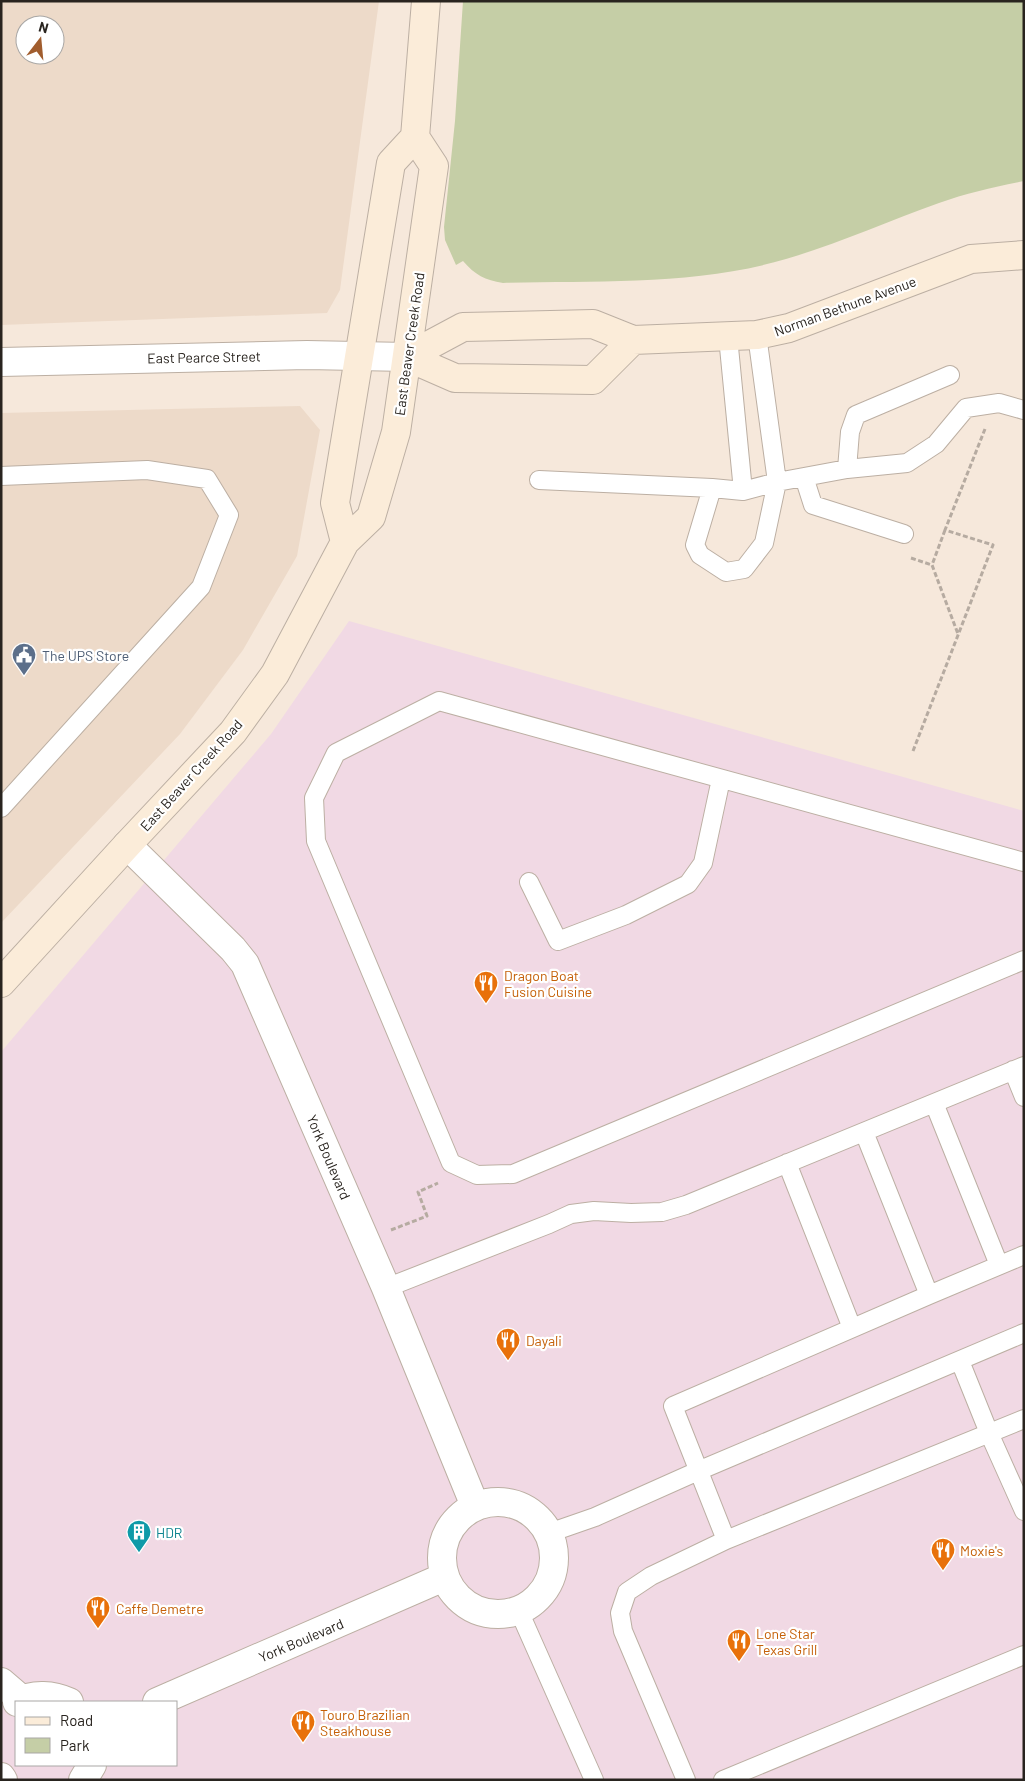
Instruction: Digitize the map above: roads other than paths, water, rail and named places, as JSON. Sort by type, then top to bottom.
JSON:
[{"type":"street","points":[[346,542],[335,503],[391,163],[416,137],[426,1]]},
{"type":"street","name":"East Beaver Creek Road","points":[[1,983],[233,732],[275,674],[346,542],[371,517],[396,432],[434,166],[416,137]]},
{"type":"street","name":"Norman Bethune Avenue","points":[[407,357],[463,327],[593,324],[632,340],[757,335],[789,328],[971,259],[1024,255]]},
{"type":"street","points":[[407,357],[455,378],[594,380],[632,340]]},
{"type":"street","name":"East Pearce Street","points":[[1,362],[298,355],[407,357]]},
{"type":"street","name":"York Boulevard","points":[[126,846],[233,949],[245,964],[386,1288],[475,1506]]},
{"type":"street","points":[[489,1502],[515,1504],[536,1517],[549,1533],[555,1555],[551,1578],[541,1595],[534,1602],[519,1611],[500,1615],[482,1613],[472,1609],[456,1597],[444,1577],[441,1558],[442,1546],[454,1523],[461,1515],[475,1506],[489,1502]]},
{"type":"street","name":"York Boulevard","points":[[159,1701],[444,1577]]},
{"type":"street","points":[[1,1682],[18,1701]]},
{"type":"street","points":[[23,1701],[44,1695],[66,1701]]},
{"type":"street","points":[[1,1717],[7,1709],[15,1704]]},
{"type":"street","points":[[83,1780],[91,1766]]},
{"type":"lane","points":[[712,488],[695,545],[700,555],[726,572],[744,570],[764,543],[777,482],[757,335]]},
{"type":"lane","points":[[728,336],[743,491]]},
{"type":"lane","points":[[847,469],[850,432],[856,415],[950,375]]},
{"type":"lane","points":[[539,480],[743,491],[777,482],[847,469],[907,463],[936,444],[966,408],[999,403],[1024,410]]},
{"type":"lane","points":[[1,476],[147,470],[207,480],[229,515],[201,587],[1,808]]},
{"type":"lane","points":[[804,477],[813,505],[904,534]]},
{"type":"lane","points":[[1024,862],[440,701],[336,753],[314,798],[316,841],[451,1163],[477,1175],[513,1174],[1024,960]]},
{"type":"lane","points":[[530,882],[558,941],[626,915],[688,884],[703,863],[721,779]]},
{"type":"lane","points":[[386,1288],[571,1214],[594,1211],[662,1212],[686,1205],[1018,1068],[1024,1097]]},
{"type":"lane","points":[[934,1103],[1000,1265]]},
{"type":"lane","points":[[864,1132],[929,1295]]},
{"type":"lane","points":[[788,1163],[852,1328]]},
{"type":"lane","points":[[726,1540],[673,1406],[1024,1255]]},
{"type":"lane","points":[[549,1533],[595,1517],[698,1471],[1024,1334]]},
{"type":"lane","points":[[960,1361],[989,1434],[1024,1511]]},
{"type":"lane","points":[[686,1780],[622,1631],[620,1614],[627,1592],[651,1576],[726,1540],[989,1434],[1024,1418]]},
{"type":"lane","points":[[519,1611],[594,1780]]},
{"type":"lane","points":[[723,1780],[747,1775],[1024,1655]]},
{"type":"place","name":"The UPS Store","points":[[24,676]]},
{"type":"place","name":"Dragon Boat Fusion Cuisine","points":[[486,1004]]},
{"type":"place","name":"Dayali","points":[[508,1361]]},
{"type":"place","name":"HDR","points":[[139,1553]]},
{"type":"place","name":"Moxie's","points":[[943,1571]]},
{"type":"place","name":"Caffe Demetre","points":[[98,1629]]},
{"type":"place","name":"Lone Star Texas Grill","points":[[739,1662]]},
{"type":"place","name":"Touro Brazilian Steakhouse","points":[[303,1743]]}]
